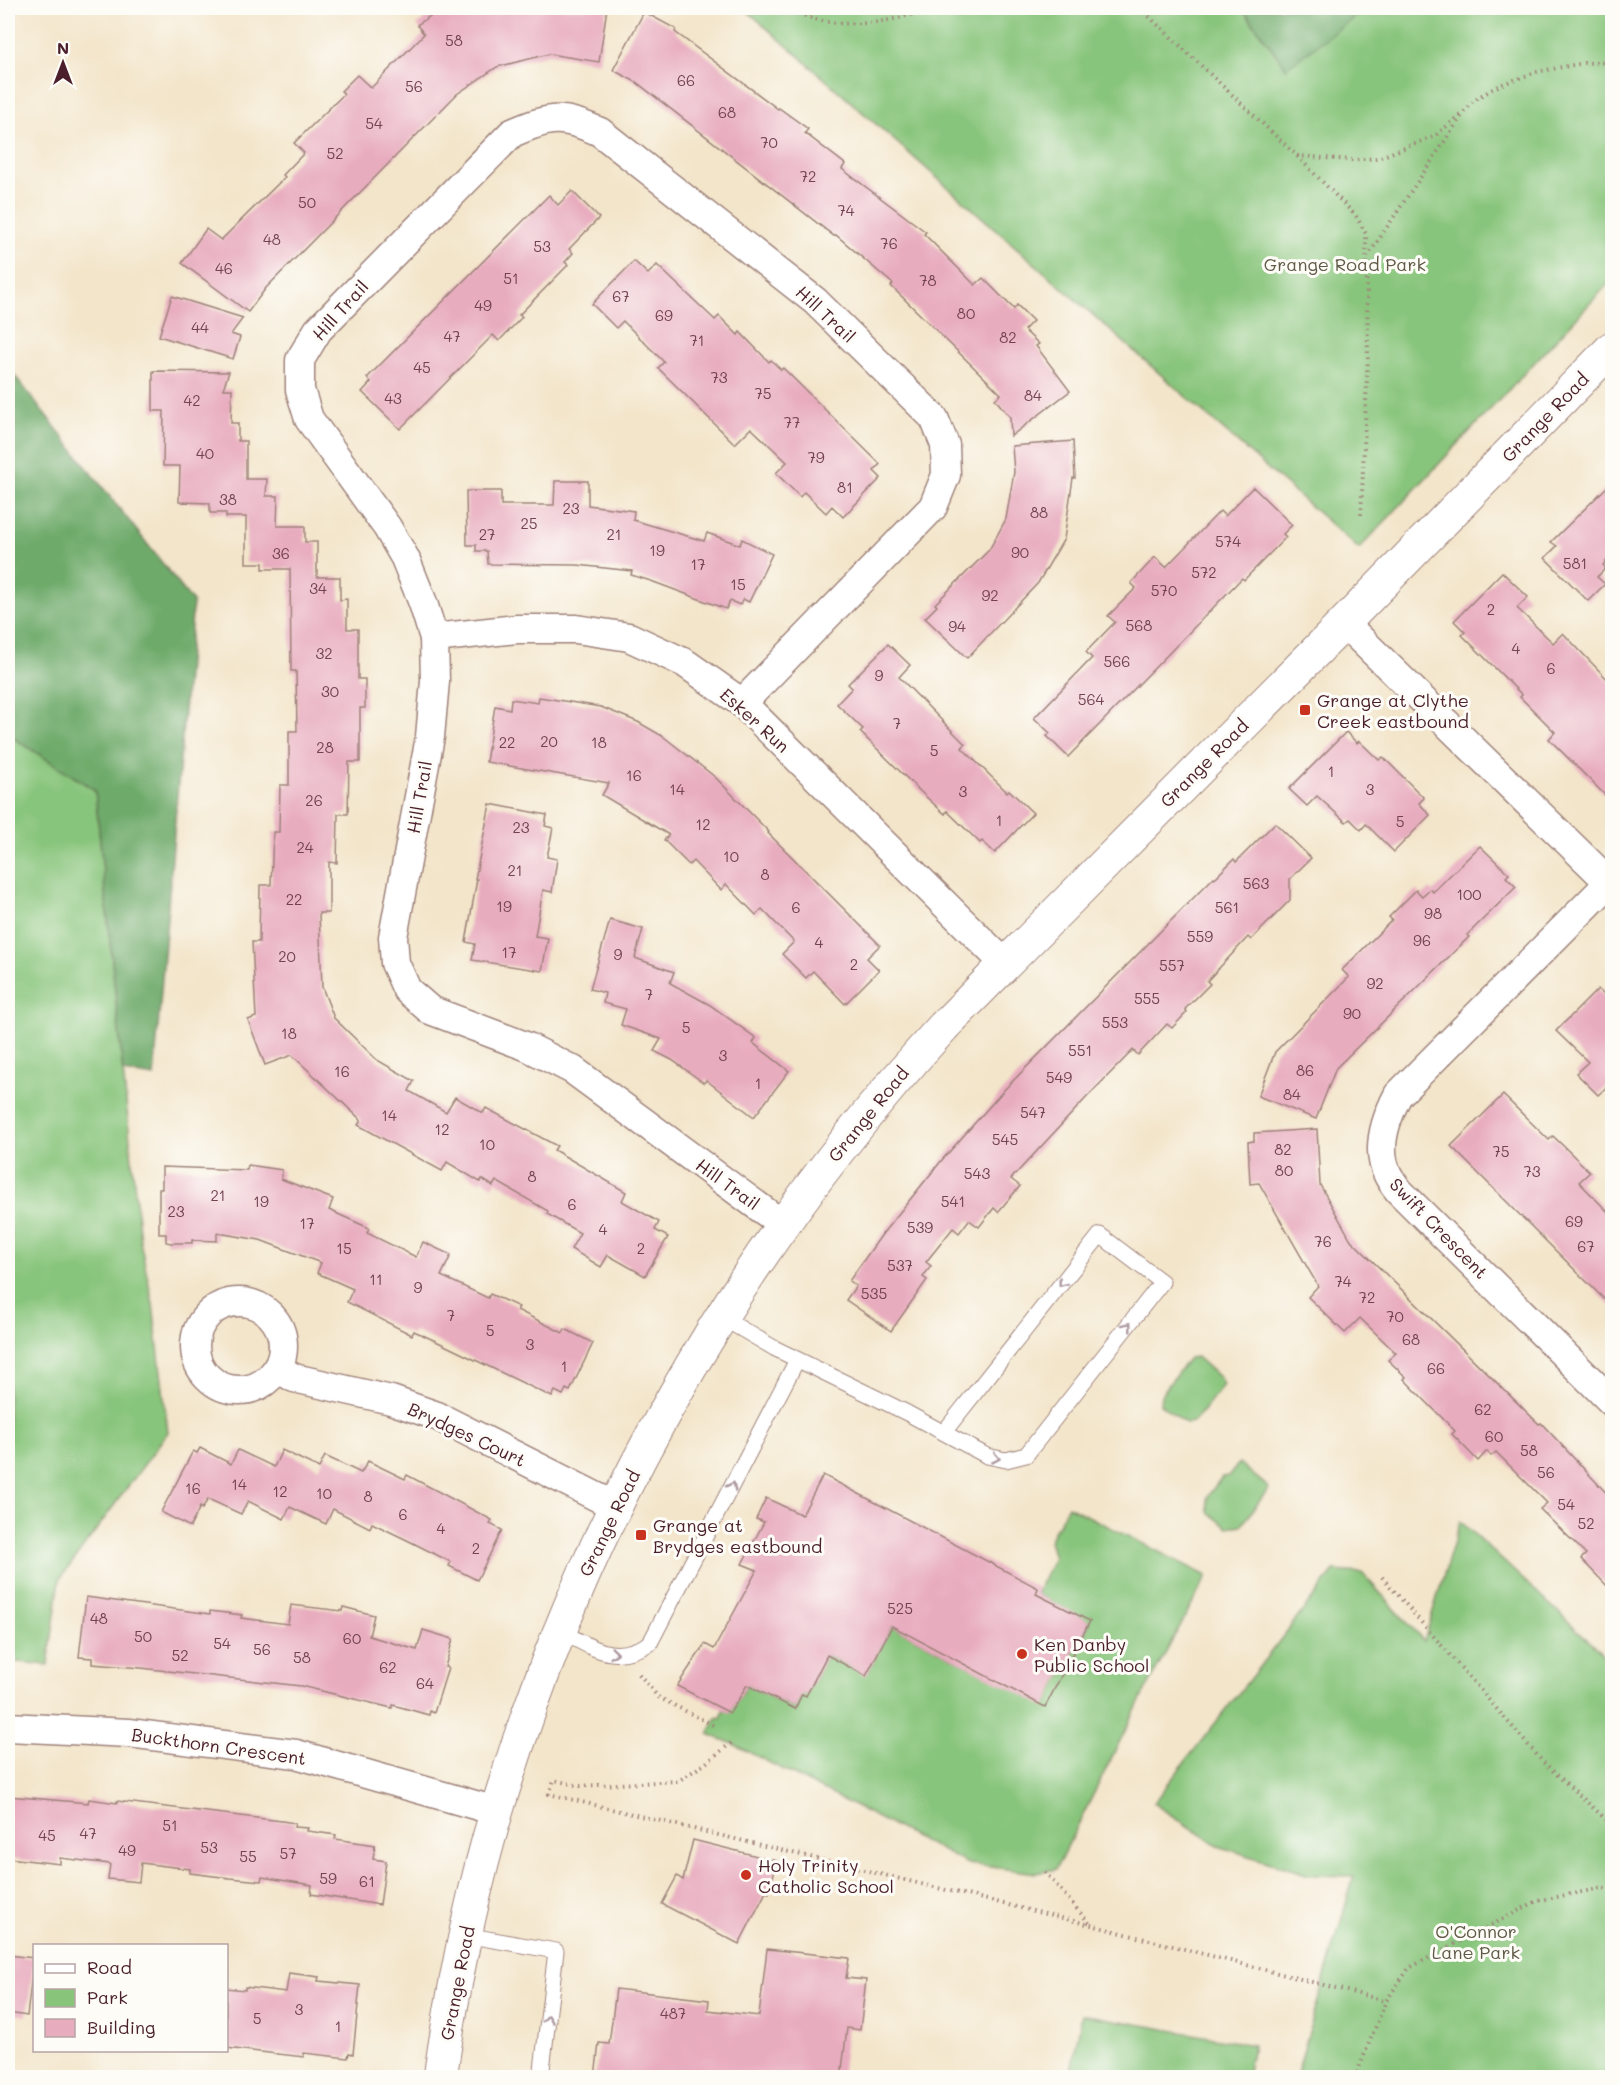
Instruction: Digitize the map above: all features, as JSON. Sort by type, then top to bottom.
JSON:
[{"type":"street","name":"Hill Trail","points":[[742,703],[933,507],[946,475],[945,445],[934,418],[815,301],[600,132],[575,121],[552,119],[534,124],[512,133],[318,330],[300,360],[300,390],[309,419],[387,526],[405,558],[434,638],[435,681],[430,737],[393,937],[394,963],[407,990],[430,1010],[528,1047],[573,1070],[782,1224]]},
{"type":"street","name":"Grange Road","points":[[440,2078],[448,2019],[465,1935],[496,1811],[537,1690],[560,1631],[615,1506],[673,1395],[782,1224],[841,1147],[912,1061],[1612,348]]},
{"type":"street","points":[[1344,623],[1612,883]]},
{"type":"street","name":"Esker Run","points":[[434,638],[517,629],[576,629],[629,637],[685,663],[742,703],[1005,964]]},
{"type":"street","name":"Swift Crescent","points":[[1612,883],[1398,1095],[1389,1113],[1382,1153],[1387,1174],[1399,1191],[1612,1402]]},
{"type":"street","name":"Brydges Court","points":[[279,1369],[294,1378],[391,1400],[437,1416],[615,1506]]},
{"type":"street","name":"Buckthorn Crescent","points":[[8,1727],[129,1733],[296,1754],[496,1811]]},
{"type":"lane","points":[[721,1317],[797,1360],[944,1432],[987,1456],[1006,1460],[1026,1455],[1162,1282],[1100,1235],[944,1432]]},
{"type":"lane","points":[[560,1631],[605,1653],[623,1654],[638,1650],[650,1643],[797,1360]]},
{"type":"lane","points":[[465,1935],[556,1951],[541,2078]]},
{"type":"path","points":[[788,8],[817,20],[847,23],[876,23],[932,8]]},
{"type":"path","points":[[1140,8],[1297,156],[1356,216],[1366,234],[1368,356],[1361,515]]},
{"type":"path","points":[[1367,258],[1475,99],[1500,85],[1536,72],[1584,63],[1612,62]]},
{"type":"path","points":[[1297,156],[1351,160],[1378,158],[1435,136],[1465,111]]},
{"type":"path","points":[[1382,1577],[1543,1762],[1612,1825]]},
{"type":"path","points":[[639,1674],[658,1697],[713,1725]]},
{"type":"path","points":[[730,1743],[706,1763],[678,1781],[580,1786],[554,1780],[549,1794],[1091,1925],[1386,2001]]},
{"type":"path","points":[[1045,1872],[1091,1925]]},
{"type":"path","points":[[1355,2078],[1386,2001],[1409,1968],[1538,1901],[1600,1888],[1612,1891]]},
{"type":"green space","name":"Grange Road Park","points":[[744,8],[1242,8],[1286,67],[1367,8],[1612,8],[1612,280],[1359,549]]},
{"type":"green space","points":[[1242,8],[1367,8],[1286,68]]},
{"type":"green space","points":[[8,367],[193,602],[154,1077],[123,1072],[95,790],[12,737],[8,727]]},
{"type":"green space","points":[[8,727],[12,737],[95,790],[140,1241],[153,1304],[168,1432],[60,1579],[48,1665],[8,1661]]},
{"type":"green space","points":[[1197,1357],[1220,1378],[1223,1385],[1194,1422],[1186,1423],[1160,1404],[1161,1395],[1189,1358]]},
{"type":"green space","points":[[1239,1463],[1269,1488],[1242,1525],[1227,1527],[1208,1512],[1207,1497],[1222,1477],[1229,1476]]},
{"type":"green space","points":[[1068,1506],[1207,1576],[1142,1697],[1056,1869],[1036,1873],[968,1864],[731,1743],[708,1734],[717,1717],[721,1718],[724,1710],[730,1712],[747,1685],[795,1709],[802,1694],[806,1695],[827,1655],[866,1675],[892,1626],[1045,1706],[1090,1622],[1036,1594],[1054,1558],[1049,1541]]},
{"type":"green space","name":"O'Connor Lane Park","points":[[1460,1521],[1612,1662],[1612,2077],[1296,2077],[1354,1876],[1309,1875],[1218,1846],[1153,1803],[1334,1571],[1362,1573],[1424,1641]]},
{"type":"green space","points":[[1082,2014],[1253,2045],[1247,2077],[1070,2077]]},
{"type":"building","points":[[442,8],[457,8],[462,15],[492,8],[607,8],[599,62],[549,54],[497,67],[457,94],[266,288],[248,312],[182,263],[206,229],[221,240],[285,177],[283,175],[304,153],[294,143],[344,94],[341,91],[357,75],[371,88],[424,34],[417,25]]},
{"type":"building","points":[[644,12],[676,29],[675,32],[808,129],[805,133],[845,164],[842,169],[926,232],[924,234],[975,285],[983,278],[1014,309],[1017,305],[1033,321],[1024,330],[1039,344],[1036,346],[1070,391],[1011,436],[1010,417],[995,399],[1001,394],[891,286],[893,284],[836,235],[834,236],[636,82],[613,70]]},
{"type":"building","points":[[572,191],[599,218],[569,249],[573,253],[565,262],[568,265],[519,315],[522,317],[499,341],[493,335],[400,429],[362,392],[371,382],[367,378],[549,195],[558,205]]},
{"type":"building","points":[[634,261],[648,274],[657,265],[715,320],[719,316],[738,335],[740,332],[769,362],[771,360],[781,370],[783,368],[880,464],[874,471],[881,478],[843,517],[832,506],[826,513],[804,492],[800,497],[776,473],[787,462],[751,428],[735,444],[658,368],[664,362],[623,321],[616,328],[592,304]]},
{"type":"building","points":[[172,296],[243,318],[231,334],[240,337],[233,359],[159,336]]},
{"type":"building","points":[[153,371],[229,372],[223,389],[232,389],[231,423],[238,423],[238,441],[246,441],[246,479],[267,479],[266,496],[278,496],[277,526],[305,526],[305,542],[317,542],[317,577],[340,577],[340,600],[347,599],[347,629],[358,629],[358,679],[365,679],[365,708],[360,708],[360,762],[349,762],[348,814],[338,814],[337,863],[329,862],[329,913],[319,913],[322,987],[334,1018],[377,1060],[414,1081],[409,1091],[446,1112],[455,1097],[483,1113],[486,1108],[557,1146],[554,1150],[626,1192],[622,1201],[659,1222],[655,1230],[668,1237],[645,1276],[608,1255],[601,1267],[571,1249],[580,1233],[547,1214],[548,1211],[496,1181],[493,1186],[482,1179],[480,1182],[447,1162],[442,1171],[358,1125],[361,1120],[292,1055],[265,1065],[248,1020],[256,1017],[252,942],[259,942],[260,885],[271,885],[273,832],[279,832],[280,785],[289,785],[289,731],[297,731],[296,671],[291,671],[290,569],[263,569],[263,563],[246,563],[246,517],[226,517],[226,513],[210,513],[210,503],[179,502],[180,466],[163,466],[164,411],[153,411]]},
{"type":"building","points":[[1073,441],[1075,478],[1073,478],[1064,539],[1038,583],[967,658],[925,618],[937,606],[935,604],[989,550],[1006,519],[1014,472],[1012,446]]},
{"type":"building","points":[[555,481],[588,481],[588,505],[634,511],[633,520],[704,541],[707,533],[740,545],[742,539],[772,554],[749,602],[743,599],[740,605],[730,601],[726,609],[631,575],[632,571],[577,565],[488,564],[487,551],[476,551],[476,545],[467,545],[466,491],[501,491],[501,505],[554,505]]},
{"type":"building","points":[[1612,482],[1612,555],[1603,565],[1606,568],[1597,577],[1605,584],[1588,601],[1545,558],[1557,546],[1551,542]]},
{"type":"building","points":[[1253,487],[1292,525],[1283,534],[1286,537],[1244,580],[1242,578],[1068,757],[1047,736],[1050,733],[1034,718],[1092,658],[1086,652],[1115,622],[1108,616],[1136,588],[1131,583],[1155,557],[1166,567],[1220,511],[1225,516]]},
{"type":"building","points":[[1502,572],[1528,597],[1517,608],[1553,643],[1563,633],[1612,684],[1612,802],[1549,739],[1555,732],[1462,635],[1465,632],[1454,621]]},
{"type":"building","points":[[888,644],[910,665],[899,677],[965,744],[962,748],[1007,792],[1009,790],[1033,813],[995,853],[982,841],[980,843],[947,811],[945,814],[924,795],[860,732],[863,729],[837,704],[852,688],[848,684]]},
{"type":"building","points":[[539,697],[601,707],[638,722],[664,737],[715,777],[880,945],[867,958],[879,970],[845,1004],[813,971],[806,978],[782,954],[794,942],[762,909],[756,915],[726,884],[721,890],[693,861],[689,865],[664,840],[669,835],[602,795],[609,783],[486,762],[495,706],[510,709],[511,699],[538,703]]},
{"type":"building","points":[[1346,732],[1379,760],[1383,757],[1424,798],[1419,803],[1430,815],[1394,852],[1366,824],[1361,830],[1350,819],[1346,822],[1317,796],[1307,806],[1289,789]]},
{"type":"building","points":[[490,804],[547,815],[545,826],[553,828],[547,857],[557,859],[552,892],[543,890],[535,936],[548,938],[542,971],[472,960],[475,944],[466,942],[477,879],[475,879]]},
{"type":"building","points":[[1275,823],[1311,858],[1290,879],[1290,900],[1251,940],[1248,937],[1207,981],[1210,984],[1185,1009],[1187,1012],[1172,1028],[1167,1024],[1138,1055],[1133,1050],[1088,1096],[1011,1179],[1020,1186],[998,1212],[994,1208],[979,1227],[969,1220],[959,1233],[953,1228],[926,1262],[931,1266],[923,1277],[927,1280],[891,1331],[846,1300],[856,1286],[849,1281],[883,1233],[942,1160],[1005,1089],[1214,877],[1234,859],[1236,862]]},
{"type":"building","points":[[1480,846],[1509,874],[1506,877],[1516,887],[1467,935],[1469,937],[1336,1068],[1316,1119],[1258,1096],[1275,1052],[1349,977],[1342,970],[1392,920],[1389,917],[1416,890],[1422,896],[1430,889],[1433,892]]},
{"type":"building","points":[[610,920],[643,929],[635,958],[674,972],[670,983],[710,1005],[756,1038],[753,1043],[789,1071],[754,1117],[706,1080],[704,1083],[672,1060],[654,1051],[661,1039],[621,1025],[626,1009],[603,1003],[605,993],[590,989]]},
{"type":"building","points":[[1598,989],[1612,1003],[1612,1086],[1610,1084],[1598,1095],[1576,1073],[1588,1062],[1556,1031]]},
{"type":"building","points":[[1503,1095],[1549,1140],[1553,1136],[1590,1172],[1579,1182],[1612,1216],[1612,1307],[1451,1146]]},
{"type":"building","points":[[1317,1129],[1320,1185],[1351,1240],[1539,1424],[1541,1423],[1612,1499],[1612,1591],[1581,1559],[1586,1554],[1540,1509],[1547,1503],[1496,1452],[1491,1456],[1487,1451],[1478,1461],[1452,1434],[1455,1431],[1388,1360],[1396,1353],[1360,1318],[1345,1333],[1308,1297],[1318,1286],[1259,1183],[1250,1184],[1248,1142],[1254,1141],[1254,1133]]},
{"type":"building","points":[[248,1165],[282,1170],[281,1179],[333,1199],[329,1210],[369,1228],[367,1233],[416,1257],[423,1242],[451,1255],[441,1276],[488,1298],[490,1294],[519,1307],[517,1310],[563,1333],[565,1329],[593,1343],[570,1391],[566,1389],[563,1395],[555,1391],[552,1397],[414,1331],[412,1335],[347,1302],[353,1289],[317,1273],[321,1263],[260,1240],[217,1233],[217,1241],[192,1240],[192,1243],[171,1243],[166,1242],[166,1234],[159,1234],[159,1189],[162,1189],[162,1167],[247,1170]]},
{"type":"building","points":[[200,1448],[231,1464],[238,1450],[274,1467],[282,1450],[319,1468],[325,1456],[361,1473],[368,1461],[405,1479],[407,1475],[492,1520],[490,1524],[502,1530],[477,1580],[449,1566],[451,1562],[407,1540],[372,1523],[370,1528],[333,1509],[326,1524],[290,1507],[284,1519],[248,1501],[241,1514],[208,1499],[202,1509],[200,1507],[190,1527],[161,1512],[193,1451],[197,1453]]},
{"type":"building","name":"Ken Danby Public School","points":[[823,1475],[1038,1588],[1036,1594],[1090,1621],[1045,1707],[892,1626],[866,1676],[827,1655],[806,1696],[802,1694],[795,1709],[747,1685],[730,1713],[677,1686],[705,1644],[714,1649],[757,1570],[742,1564],[764,1522],[756,1519],[766,1498],[802,1515]]},
{"type":"building","points":[[86,1597],[210,1614],[210,1611],[242,1615],[241,1618],[288,1624],[291,1605],[342,1611],[343,1607],[374,1615],[369,1636],[417,1650],[423,1630],[453,1639],[445,1667],[448,1668],[434,1713],[430,1711],[429,1715],[301,1686],[92,1664],[92,1658],[79,1657]]},
{"type":"building","points":[[8,1796],[88,1803],[89,1799],[117,1803],[117,1801],[282,1821],[295,1823],[294,1827],[308,1828],[307,1831],[336,1835],[335,1839],[375,1845],[373,1859],[386,1861],[380,1905],[311,1894],[312,1885],[262,1877],[261,1881],[230,1878],[190,1873],[190,1869],[141,1863],[139,1882],[108,1879],[110,1864],[60,1858],[60,1864],[8,1858]]},
{"type":"building","points":[[693,1840],[777,1861],[769,1893],[766,1892],[739,1944],[662,1904],[677,1876],[683,1880]]},
{"type":"building","points":[[767,1949],[849,1958],[846,1978],[866,1980],[860,2030],[847,2028],[841,2078],[595,2078],[599,2043],[609,2044],[616,1989],[709,2000],[708,2010],[759,2016]]},
{"type":"building","points":[[8,1955],[33,1958],[27,2016],[8,2013]]},
{"type":"building","points":[[289,1973],[319,1977],[318,1981],[360,1985],[353,2054],[349,2053],[348,2058],[304,2053],[304,2057],[228,2048],[228,1988],[245,1990],[245,1987],[286,1992]]},
{"type":"place","name":"Grange at Clythe Creek eastbound","points":[[1305,710]]},
{"type":"place","name":"Grange at Brydges eastbound","points":[[641,1535]]},
{"type":"place","name":"Ken Danby Public School","points":[[1022,1654]]},
{"type":"place","name":"Holy Trinity Catholic School","points":[[746,1875]]}]
